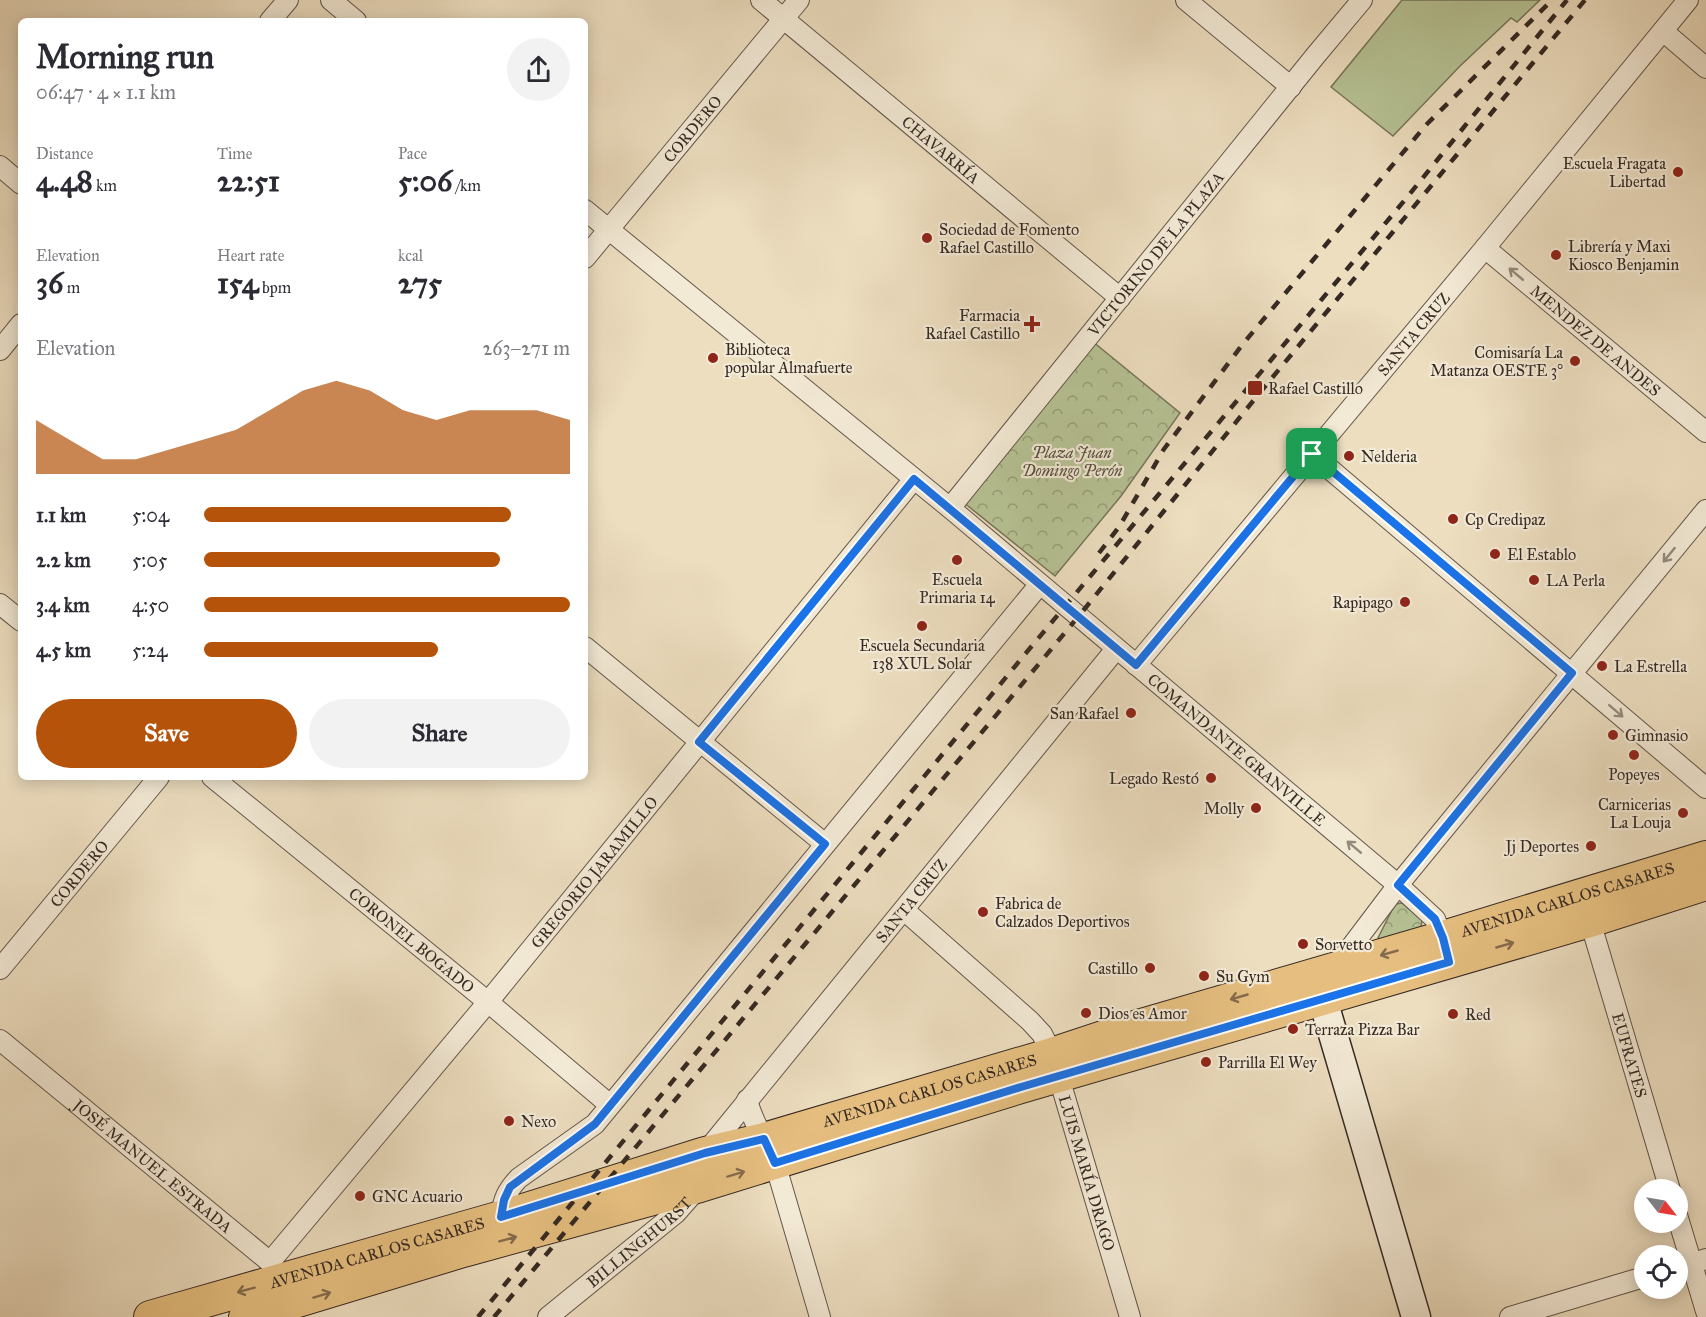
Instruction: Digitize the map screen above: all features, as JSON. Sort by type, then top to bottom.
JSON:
[{"type":"main road","name":"AVENIDA CARLOS CASARES","points":[[245,1317],[278,1283],[463,1251],[700,1186],[769,1151],[1055,1065],[1323,999],[1446,950],[1706,857]]},
{"type":"main road","name":"AVENIDA CARLOS CASARES","points":[[1055,1065],[1124,1030],[1335,969],[1446,950],[1590,921],[1706,884]]},
{"type":"main road","name":"AVENIDA CARLOS CASARES","points":[[150,1317],[206,1309],[278,1283],[501,1217],[705,1153],[769,1151]]},
{"type":"street","points":[[273,18],[288,0]]},
{"type":"street","points":[[331,0],[352,18]]},
{"type":"street","name":"CHAVARRÍA","points":[[761,0],[1120,298]]},
{"type":"street","name":"CORDERO","points":[[588,254],[799,0]]},
{"type":"street","points":[[1186,0],[1291,87]]},
{"type":"street","name":"VICTORINO DE LA PLAZA","points":[[950,508],[1362,0]]},
{"type":"street","name":"SANTA CRUZ","points":[[1136,665],[1485,248],[1688,0]]},
{"type":"street","points":[[1662,31],[1706,68]]},
{"type":"street","points":[[0,166],[18,181]]},
{"type":"street","name":"COMANDANTE GRANVILLE","points":[[588,212],[950,508],[1398,885],[1435,919],[1446,950]]},
{"type":"street","name":"MENDEZ DE ANDES","points":[[1485,248],[1706,432]]},
{"type":"street","points":[[0,350],[18,328]]},
{"type":"street","points":[[1312,454],[1706,788]]},
{"type":"street","name":"GREGORIO JARAMILLO","points":[[278,1283],[488,1002],[914,479]]},
{"type":"street","points":[[1335,969],[1398,885],[1706,510]]},
{"type":"street","points":[[501,1217],[504,1200],[510,1187],[595,1124],[1040,584]]},
{"type":"street","points":[[0,604],[18,619]]},
{"type":"street","name":"SANTA CRUZ","points":[[705,1153],[1116,649]]},
{"type":"street","points":[[588,650],[825,844]]},
{"type":"street","name":"CORDERO","points":[[0,969],[157,780]]},
{"type":"street","name":"CORONEL BOGADO","points":[[216,780],[488,1002],[610,1105]]},
{"type":"street","name":"LUIS MARÍA DRAGO","points":[[903,910],[1042,1034],[1055,1065],[1130,1317]]},
{"type":"street","name":"EUFRATES","points":[[1590,921],[1667,1179]]},
{"type":"street","points":[[1323,999],[1416,1317]]},
{"type":"street","name":"JOSÉ MANUEL ESTRADA","points":[[0,1040],[278,1283]]},
{"type":"street","points":[[747,1100],[755,1126],[769,1151],[820,1317]]},
{"type":"street","name":"BILLINGHURST","points":[[548,1317],[676,1213],[700,1186]]},
{"type":"street","points":[[1682,1233],[1706,1311]]},
{"type":"street","points":[[1509,1317],[1634,1280]]},
{"type":"green space","points":[[1402,0],[1540,0],[1517,22],[1511,18],[1460,66],[1393,136],[1331,87]]},
{"type":"green space","name":"Plaza Juan Domingo Perón","points":[[1092,341],[1180,413],[1121,496],[1055,576],[963,502]]},
{"type":"green space","points":[[1402,903],[1422,920],[1421,928],[1388,943],[1378,938],[1395,904]]},
{"type":"railway","points":[[1099,553],[1119,527],[1164,449],[1242,345],[1426,125],[1552,0]]},
{"type":"railway","points":[[478,1317],[1026,653],[1404,201],[1567,0]]},
{"type":"railway","points":[[494,1317],[1078,617],[1262,390],[1585,0]]},
{"type":"place","name":"Escuela Fragata Libertad","points":[[1678,172]]},
{"type":"place","name":"Sociedad de Fomento Rafael Castillo","points":[[927,238]]},
{"type":"place","name":"Librería y Maxi Kiosco Benjamin","points":[[1556,255]]},
{"type":"place","name":"Farmacia Rafael Castillo","points":[[1032,324]]},
{"type":"place","name":"Biblioteca popular Almafuerte","points":[[713,358]]},
{"type":"place","name":"Comisaría La Matanza OESTE 3°","points":[[1575,361]]},
{"type":"place","name":"Rafael Castillo","points":[[1255,388]]},
{"type":"place","name":"Nelderia","points":[[1349,456]]},
{"type":"place","name":"Cp Credipaz","points":[[1453,519]]},
{"type":"place","name":"El Establo","points":[[1495,554]]},
{"type":"place","name":"Escuela Primaria 14","points":[[957,560]]},
{"type":"place","name":"LA Perla","points":[[1534,580]]},
{"type":"place","name":"Rapipago","points":[[1405,602]]},
{"type":"place","name":"Escuela Secundaria 138 XUL Solar","points":[[922,626]]},
{"type":"place","name":"La Estrella","points":[[1602,666]]},
{"type":"place","name":"San Rafael","points":[[1131,713]]},
{"type":"place","name":"Gimnasio","points":[[1613,735]]},
{"type":"place","name":"Popeyes","points":[[1634,755]]},
{"type":"place","name":"Legado Restó","points":[[1211,778]]},
{"type":"place","name":"Molly","points":[[1256,808]]},
{"type":"place","name":"Carnicerias La Louja","points":[[1683,813]]},
{"type":"place","name":"Jj Deportes","points":[[1591,846]]},
{"type":"place","name":"Fabrica de Calzados Deportivos","points":[[983,912]]},
{"type":"place","name":"Sorvetto","points":[[1303,944]]},
{"type":"place","name":"Castillo","points":[[1150,968]]},
{"type":"place","name":"Su Gym","points":[[1204,976]]},
{"type":"place","name":"Dios es Amor","points":[[1086,1013]]},
{"type":"place","name":"Red","points":[[1453,1014]]},
{"type":"place","name":"Terraza Pizza Bar","points":[[1293,1029]]},
{"type":"place","name":"Parrilla El Wey","points":[[1206,1062]]},
{"type":"place","name":"Nexo","points":[[509,1121]]},
{"type":"place","name":"GNC Acuario","points":[[360,1196]]},
{"type":"route","points":[[1312,454],[1572,673],[1398,885],[1435,919],[1449,962],[1021,1087],[775,1163],[764,1139],[705,1153],[501,1217],[504,1200],[510,1187],[519,1178],[595,1124],[825,844],[699,742],[914,479],[1136,665],[1312,454]]}]
